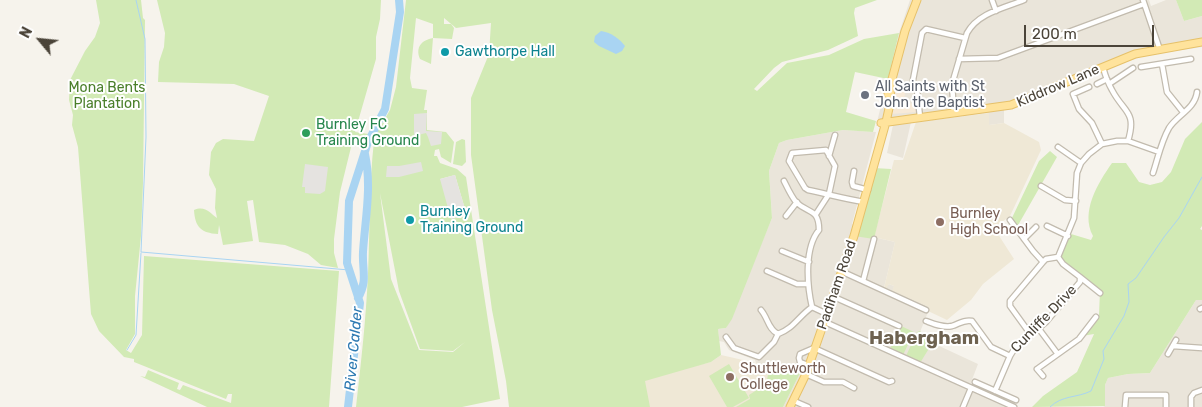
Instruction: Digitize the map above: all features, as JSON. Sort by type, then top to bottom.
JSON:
[{"type":"main road","name":"Padiham Road","points":[[792,404],[806,374],[843,272],[874,168],[891,99],[890,90],[905,31],[917,0]]},
{"type":"main road","name":"Kiddrow Lane","points":[[884,123],[1011,105],[1134,54],[1202,42]]},
{"type":"street","points":[[992,0],[996,11]]},
{"type":"street","points":[[954,113],[952,84],[970,26],[996,11],[1024,0]]},
{"type":"street","points":[[959,59],[998,58],[1144,2],[1160,50]]},
{"type":"street","points":[[913,80],[922,33],[926,29],[965,38]]},
{"type":"street","points":[[1141,67],[1190,59]]},
{"type":"street","points":[[1162,64],[1167,92],[1183,112]]},
{"type":"street","points":[[1103,67],[1108,81],[1131,119],[1128,141]]},
{"type":"street","points":[[1096,84],[1108,81],[1133,68]]},
{"type":"street","points":[[1089,87],[1073,94],[1079,109],[1092,123],[1102,144]]},
{"type":"street","points":[[917,90],[920,117]]},
{"type":"street","points":[[1154,173],[1159,152],[1169,128],[1193,104],[1197,92]]},
{"type":"street","points":[[829,156],[835,135]]},
{"type":"street","points":[[1100,293],[1063,264],[1058,257],[1058,253],[1068,236],[1074,218],[1076,180],[1081,163],[1102,144],[1117,140],[1128,141],[1159,152]]},
{"type":"street","points":[[1058,147],[1081,163]]},
{"type":"street","points":[[816,214],[829,194],[835,166],[826,150],[823,149],[792,153],[789,161],[806,188],[829,194],[864,202]]},
{"type":"street","points":[[854,171],[853,186],[868,190]]},
{"type":"street","points":[[784,181],[797,202],[816,214],[819,220],[820,230],[814,236],[809,262],[808,284],[812,307]]},
{"type":"street","points":[[1041,186],[1065,200],[1076,201]]},
{"type":"street","points":[[786,216],[797,202]]},
{"type":"street","points":[[1010,220],[1043,262]]},
{"type":"street","points":[[1048,226],[1068,236]]},
{"type":"street","points":[[1024,239],[1036,227]]},
{"type":"street","points":[[863,281],[874,239]]},
{"type":"street","points":[[782,251],[809,262]]},
{"type":"street","points":[[1031,335],[1010,306],[1010,303],[1015,294],[1046,259],[1058,257]]},
{"type":"street","points":[[767,271],[797,284],[808,284]]},
{"type":"street","points":[[843,272],[926,310]]},
{"type":"street","name":"Cunliffe Drive","points":[[994,390],[1010,356],[1019,344],[1039,329],[1079,284],[1080,276]]},
{"type":"street","points":[[834,297],[899,326]]},
{"type":"street","points":[[812,307],[827,314]]},
{"type":"street","points":[[726,337],[734,348],[759,357],[774,342],[778,334],[789,330],[804,312],[812,307]]},
{"type":"street","points":[[761,310],[766,322],[778,334]]},
{"type":"street","points":[[1043,376],[1037,369],[1079,339],[1096,317]]},
{"type":"street","points":[[926,321],[936,325],[951,326],[966,320],[972,321],[991,347],[1010,356]]},
{"type":"street","points":[[825,322],[1014,407]]},
{"type":"street","points":[[1039,329],[1057,353]]},
{"type":"street","points":[[1168,354],[1176,340]]},
{"type":"street","points":[[1173,346],[1202,348]]},
{"type":"street","points":[[808,365],[800,362],[798,358],[800,354],[814,348],[889,382],[892,381]]},
{"type":"street","points":[[806,374],[824,382],[843,382],[854,388]]},
{"type":"street","points":[[975,382],[1016,400]]},
{"type":"street","points":[[963,407],[971,388]]},
{"type":"street","points":[[1191,407],[1191,397],[1194,393],[1202,390]]},
{"type":"street","points":[[1126,407],[1126,395],[1166,395],[1166,407]]},
{"type":"street","points":[[792,404],[808,407]]},
{"type":"shaded area","points":[[910,0],[1149,0],[1151,6],[1166,0],[1176,0],[1184,21],[1202,16],[1202,47],[1147,55],[1111,67],[1011,109],[1004,110],[1004,123],[989,125],[989,113],[911,122],[903,158],[887,153],[893,125],[876,126],[899,33]]},
{"type":"shaded area","points":[[905,91],[904,104],[916,103],[917,112],[891,114],[892,101],[896,92]]},
{"type":"shaded area","points":[[427,113],[426,131],[442,132],[441,144],[431,146],[426,133],[414,136],[414,114]]},
{"type":"shaded area","name":"Burnley High School","points":[[989,113],[989,125],[1004,123],[1039,142],[1041,150],[1010,216],[994,228],[1014,259],[983,284],[971,300],[947,320],[928,311],[929,307],[892,291],[894,286],[889,284],[886,289],[884,288],[895,242],[874,237],[894,160],[903,160],[916,122]]},
{"type":"shaded area","points":[[843,130],[876,132],[852,224],[874,237],[895,242],[884,288],[889,284],[894,286],[893,291],[930,307],[920,332],[937,345],[978,364],[970,385],[1012,407],[783,407],[800,373],[756,363],[755,360],[729,350],[724,342],[719,341],[718,329],[726,328],[772,218],[769,171],[779,143]]},
{"type":"shaded area","points":[[421,162],[423,171],[399,177],[386,177],[387,166]]},
{"type":"shaded area","points":[[305,164],[328,167],[325,191],[320,194],[305,193],[305,187],[302,187]]},
{"type":"shaded area","points":[[455,175],[467,216],[451,219],[440,179]]},
{"type":"shaded area","points":[[1196,300],[1202,300],[1202,407],[1103,407],[1105,406],[1105,385],[1108,378],[1128,374],[1150,373]]},
{"type":"shaded area","name":"Shuttleworth College","points":[[721,355],[800,373],[783,407],[519,407],[711,362]]},
{"type":"green space","name":"Mona Bents Plantation","points":[[96,0],[141,0],[143,18],[145,20],[141,236],[135,296],[135,334],[126,350],[131,353],[142,335],[144,256],[339,271],[329,407],[207,407],[140,376],[145,377],[148,370],[179,383],[177,389],[180,390],[183,385],[231,403],[232,394],[228,394],[226,399],[134,362],[134,359],[124,357],[99,331],[91,314],[78,147],[72,125],[73,115],[69,100],[70,80],[85,51],[95,37],[100,23]]},
{"type":"green space","points":[[157,0],[381,0],[380,19],[376,37],[376,59],[355,132],[383,136],[385,135],[376,134],[390,110],[396,87],[406,0],[877,0],[855,8],[854,13],[858,36],[828,50],[782,62],[754,89],[757,91],[787,63],[829,55],[864,39],[899,33],[888,79],[855,72],[846,112],[876,121],[873,132],[843,130],[779,143],[769,171],[772,218],[732,319],[726,328],[718,329],[721,355],[711,362],[645,381],[650,407],[509,407],[506,381],[492,310],[471,155],[471,98],[489,54],[491,23],[456,28],[444,18],[444,24],[451,24],[454,28],[452,39],[433,38],[433,24],[416,18],[410,78],[412,88],[427,90],[424,110],[427,110],[427,130],[446,132],[454,142],[451,163],[441,157],[439,149],[435,150],[434,156],[437,156],[440,163],[457,169],[466,177],[500,399],[462,407],[356,407],[366,308],[372,158],[374,141],[383,140],[354,135],[340,192],[334,239],[334,253],[338,268],[321,265],[308,254],[285,245],[259,242],[253,200],[247,201],[253,241],[223,245],[219,225],[218,234],[203,230],[196,221],[194,210],[201,208],[207,210],[217,218],[215,208],[216,189],[209,175],[211,152],[216,143],[223,139],[254,141],[269,96],[234,84],[158,82],[159,62],[164,47],[165,33]],"holes":[[[455,175],[467,216],[440,179]],[[380,193],[399,291],[420,349],[453,351],[465,342],[453,352],[419,350],[391,279]]]},
{"type":"green space","points":[[1176,0],[1202,0],[1202,16],[1184,21]]},
{"type":"green space","points":[[433,38],[431,64],[420,59],[418,51],[423,42]]},
{"type":"green space","points":[[1202,122],[1202,226],[1200,229],[1202,230],[1202,300],[1196,300],[1150,373],[1128,374],[1108,378],[1105,385],[1105,406],[1032,407],[1043,396],[1077,372],[1094,334],[1082,336],[1099,315],[1100,291],[1063,264],[1058,257],[1071,234],[1091,240],[1093,236],[1090,227],[1090,208],[1092,198],[1101,179],[1112,163],[1126,163],[1139,182],[1150,185],[1162,182],[1171,172],[1185,139]]},
{"type":"green space","points":[[462,139],[465,140],[466,162],[462,166],[453,164],[456,142]]},
{"type":"green space","points":[[1050,151],[1057,157],[1017,227],[1011,220],[1039,161]]},
{"type":"green space","points":[[874,168],[891,169],[874,239],[854,236]]},
{"type":"green space","points":[[901,326],[914,332],[903,355],[890,349]]},
{"type":"green space","points":[[920,331],[933,342],[920,363],[906,356],[917,332]]},
{"type":"green space","points":[[729,364],[749,398],[733,407],[727,407],[709,376]]},
{"type":"green space","points":[[770,366],[800,373],[783,407],[736,407],[750,399],[749,395],[766,384]]},
{"type":"water","points":[[601,31],[611,34],[620,41],[625,46],[622,51],[616,54],[594,42],[595,36]]},
{"type":"waterway","points":[[136,0],[145,39],[146,137],[141,252],[349,270]]},
{"type":"waterway","name":"River Calder","points":[[348,407],[360,303],[347,263],[349,201],[368,142],[385,109],[400,12],[399,0]]},
{"type":"waterway","points":[[358,298],[364,281],[363,252],[368,191],[365,154]]},
{"type":"waterway","points":[[1050,407],[1060,400],[1091,391],[1104,359],[1103,351],[1124,316],[1129,302],[1128,284],[1136,278],[1179,218],[1202,177]]},
{"type":"waterway","points":[[127,350],[136,335],[141,253]]},
{"type":"place","name":"Gawthorpe Hall","points":[[445,52]]},
{"type":"place","name":"All Saints with St John the Baptist","points":[[865,95]]},
{"type":"place","name":"Burnley FC Training Ground","points":[[306,133]]},
{"type":"place","name":"Burnley Training Ground","points":[[410,220]]},
{"type":"place","name":"Burnley High School","points":[[940,222]]},
{"type":"place","name":"Shuttleworth College","points":[[730,377]]},
{"type":"district","name":"Habergham","points":[[924,339]]}]
